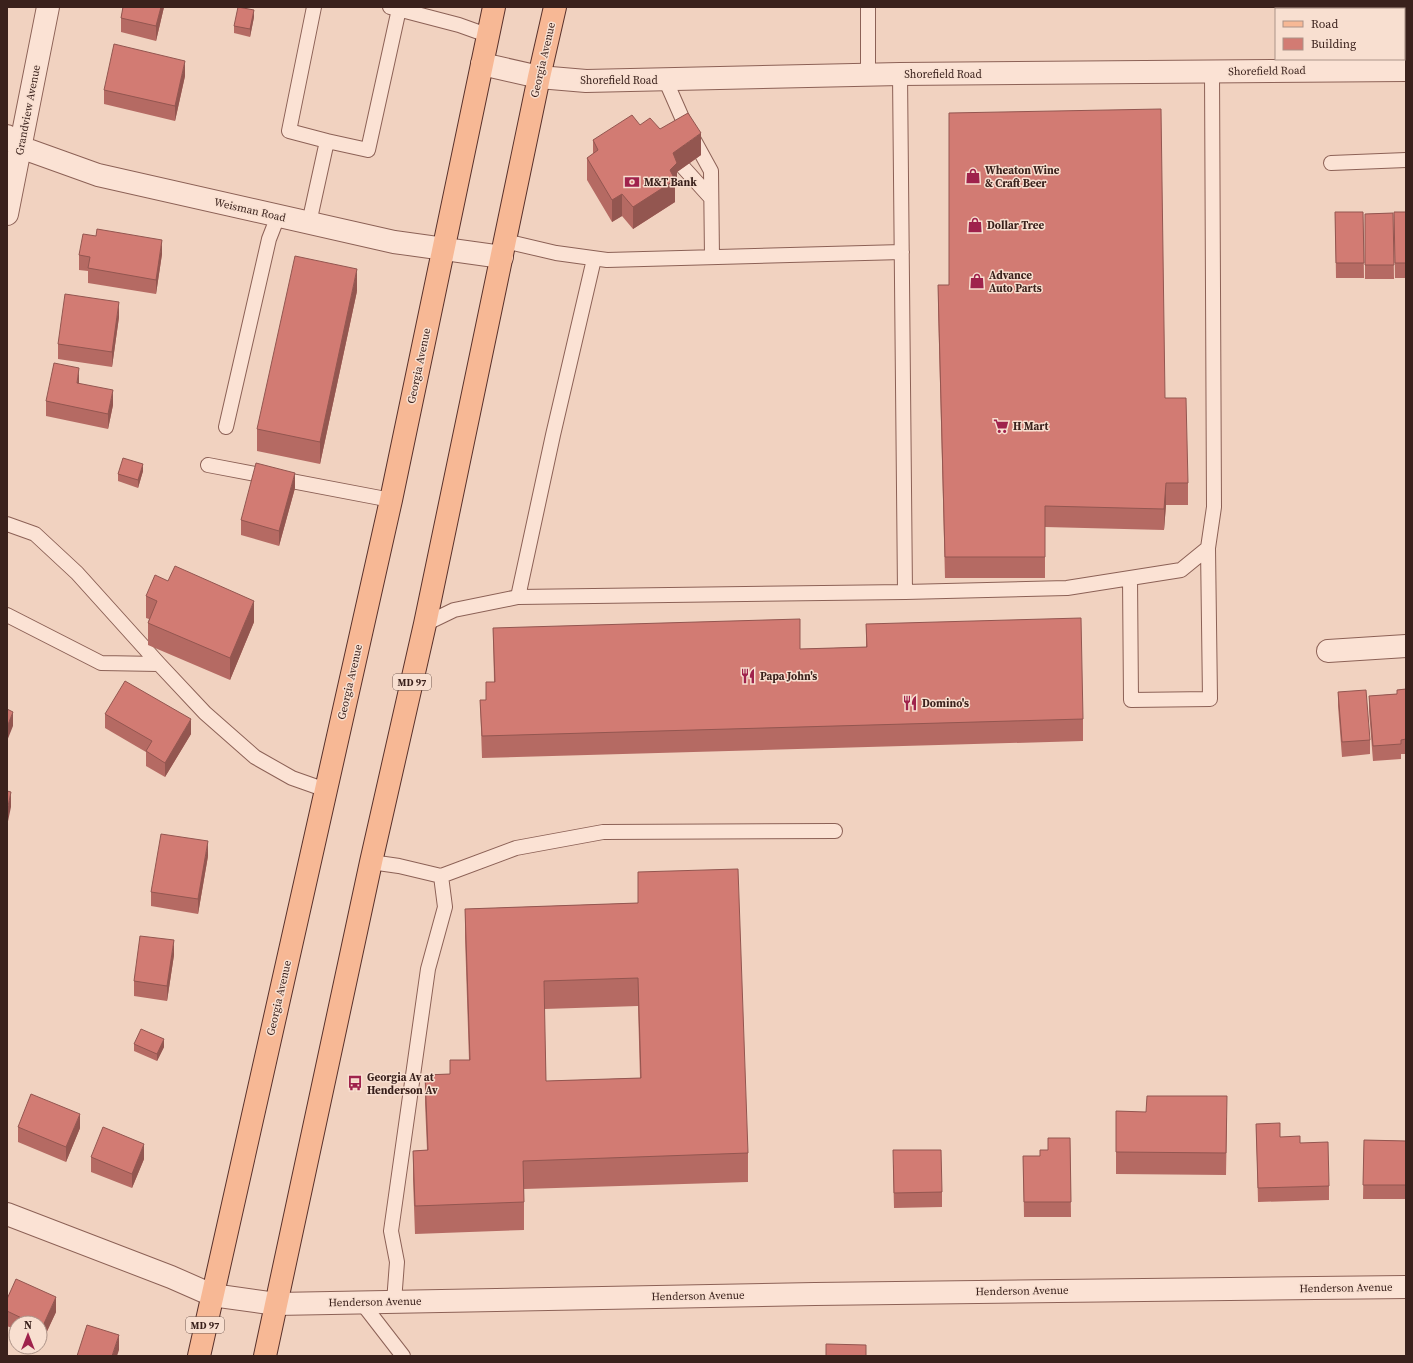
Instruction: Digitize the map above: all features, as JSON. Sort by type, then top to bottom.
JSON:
[{"type":"main road","name":"Georgia Avenue","points":[[199,1356],[391,500],[494,7]]},
{"type":"main road","name":"Georgia Avenue","points":[[265,1356],[371,862],[425,624],[539,77],[555,7]]},
{"type":"street","name":"Grandview Avenue","points":[[7,214],[14,142],[48,7]]},
{"type":"street","name":"Shorefield Road","points":[[482,64],[539,77],[586,81],[900,74],[1406,70]]},
{"type":"street","name":"Weisman Road","points":[[14,142],[98,175],[309,224],[394,242],[443,249],[503,249]]},
{"type":"street","points":[[1328,651],[1406,646]]},
{"type":"street","name":"Henderson Avenue","points":[[7,1214],[171,1277],[212,1295],[276,1304],[854,1294],[1406,1287]]},
{"type":"lane","points":[[314,7],[289,131],[368,150],[394,8],[459,25],[487,35]]},
{"type":"lane","points":[[868,7],[868,75]]},
{"type":"lane","points":[[1130,578],[1131,700],[1210,699],[1208,548],[1214,508],[1212,72]]},
{"type":"lane","points":[[900,74],[906,592]]},
{"type":"lane","points":[[665,79],[683,120],[711,171],[712,257]]},
{"type":"lane","points":[[672,130],[683,120]]},
{"type":"lane","points":[[309,224],[327,141]]},
{"type":"lane","points":[[1331,163],[1406,160]]},
{"type":"lane","points":[[683,167],[711,198]]},
{"type":"lane","points":[[226,427],[269,239],[278,216]]},
{"type":"lane","points":[[503,249],[556,253],[607,260],[902,252]]},
{"type":"lane","points":[[518,597],[553,435],[594,259]]},
{"type":"lane","points":[[208,465],[391,500]]},
{"type":"lane","points":[[7,524],[36,534],[77,573],[205,713],[255,756],[292,778],[326,790]]},
{"type":"lane","points":[[425,624],[454,610],[518,597],[906,592],[1067,588],[1181,570],[1208,548]]},
{"type":"lane","points":[[7,615],[101,663],[159,664]]},
{"type":"lane","points":[[371,862],[399,866],[441,876],[516,848],[603,832],[835,831]]},
{"type":"lane","points":[[394,1302],[397,1262],[391,1231],[428,968],[445,907],[441,876]]},
{"type":"lane","points":[[362,1303],[403,1356]]},
{"type":"building","points":[[123,7],[161,7],[156,26],[121,18]]},
{"type":"building","points":[[238,7],[254,10],[250,29],[234,26]]},
{"type":"building","points":[[114,44],[185,61],[175,106],[104,90]]},
{"type":"building","points":[[1161,109],[1165,398],[1186,398],[1188,483],[1166,483],[1164,509],[1045,506],[1045,557],[945,557],[938,285],[949,285],[949,113]]},
{"type":"building","name":"M&T Bank","points":[[688,113],[701,133],[673,153],[677,163],[670,170],[675,180],[633,207],[622,194],[612,200],[587,158],[598,150],[593,140],[632,115],[640,125],[650,118],[660,129]]},
{"type":"building","points":[[1335,212],[1363,212],[1364,263],[1336,263]]},
{"type":"building","points":[[1394,212],[1406,212],[1406,263],[1395,263]]},
{"type":"building","points":[[1393,213],[1394,265],[1365,265],[1365,214]]},
{"type":"building","points":[[97,229],[162,240],[156,280],[88,268],[90,257],[79,255],[83,234],[96,236]]},
{"type":"building","points":[[295,256],[357,269],[320,442],[257,429]]},
{"type":"building","points":[[65,294],[119,302],[112,352],[58,344]]},
{"type":"building","points":[[54,363],[79,368],[77,383],[113,390],[108,414],[46,401]]},
{"type":"building","points":[[123,458],[143,464],[138,480],[118,474]]},
{"type":"building","points":[[256,463],[295,473],[279,531],[241,520]]},
{"type":"building","points":[[175,566],[254,601],[230,658],[148,623],[157,601],[146,596],[155,575],[168,581]]},
{"type":"building","points":[[1081,618],[1083,719],[482,736],[480,700],[486,700],[486,682],[495,682],[493,628],[800,619],[800,649],[867,647],[866,624]]},
{"type":"building","points":[[125,681],[191,719],[165,763],[146,751],[152,741],[105,714]]},
{"type":"building","points":[[1406,689],[1406,739],[1401,740],[1401,744],[1373,746],[1369,696],[1397,694],[1397,690]]},
{"type":"building","points":[[1366,690],[1370,740],[1342,742],[1338,692]]},
{"type":"building","points":[[7,709],[13,712],[7,727]]},
{"type":"building","points":[[7,791],[11,792],[7,811]]},
{"type":"building","points":[[161,834],[208,841],[198,899],[151,892]]},
{"type":"building","points":[[738,869],[748,1153],[523,1161],[524,1202],[415,1206],[413,1151],[428,1150],[425,1075],[450,1074],[450,1060],[470,1060],[465,909],[638,903],[638,872]],"holes":[[[638,978],[641,1078],[546,1081],[544,981]]]},
{"type":"building","points":[[140,936],[174,940],[167,986],[134,981]]},
{"type":"building","points":[[141,1029],[164,1039],[157,1054],[134,1044]]},
{"type":"building","points":[[31,1094],[80,1114],[66,1147],[18,1127]]},
{"type":"building","points":[[1147,1096],[1227,1096],[1226,1153],[1116,1152],[1116,1111],[1146,1112]]},
{"type":"building","points":[[1280,1123],[1280,1137],[1300,1136],[1300,1143],[1328,1142],[1329,1186],[1258,1188],[1256,1124]]},
{"type":"building","points":[[103,1127],[144,1144],[132,1174],[91,1157]]},
{"type":"building","points":[[1048,1138],[1070,1138],[1071,1202],[1024,1202],[1023,1156],[1040,1156],[1040,1150],[1048,1150]]},
{"type":"building","points":[[1364,1140],[1406,1141],[1406,1185],[1363,1185]]},
{"type":"building","points":[[893,1150],[941,1150],[942,1192],[894,1193]]},
{"type":"building","points":[[16,1279],[56,1297],[48,1315],[15,1315],[7,1311],[7,1299]]},
{"type":"building","points":[[87,1325],[119,1335],[112,1356],[77,1356]]},
{"type":"building","points":[[826,1344],[866,1345],[866,1356],[826,1356]]},
{"type":"place","name":"Wheaton Wine & Craft Beer","points":[[973,176]]},
{"type":"place","name":"M&T Bank","points":[[632,182]]},
{"type":"place","name":"Dollar Tree","points":[[975,225]]},
{"type":"place","name":"Advance Auto Parts","points":[[977,281]]},
{"type":"place","name":"H Mart","points":[[1001,426]]},
{"type":"place","name":"Papa John's","points":[[748,676]]},
{"type":"place","name":"Domino's","points":[[910,703]]},
{"type":"place","name":"Georgia Av at Henderson Av","points":[[355,1083]]}]
